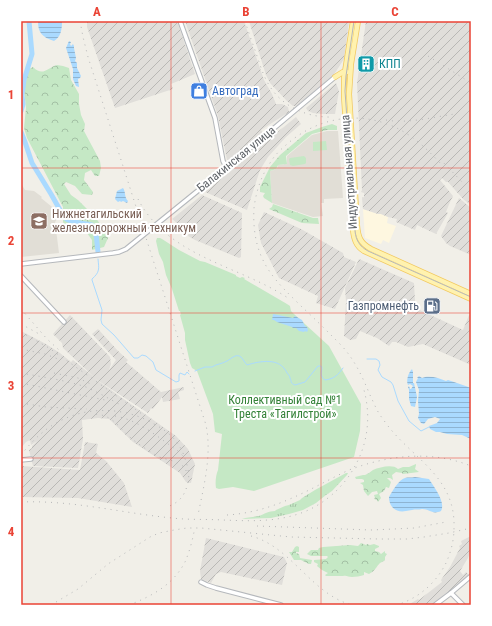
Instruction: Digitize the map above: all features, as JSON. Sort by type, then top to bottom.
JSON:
[{"type":"main road","name":"Индустриальная улица","points":[[353,21],[345,72],[349,105],[357,225],[361,242],[371,249],[471,294]]},
{"type":"main road","name":"Индустриальная улица","points":[[358,21],[344,102],[352,214],[354,234],[357,245],[364,251],[471,299]]},
{"type":"main road","points":[[335,78],[341,73],[345,72]]},
{"type":"main road","points":[[335,78],[340,77],[347,80]]},
{"type":"street","points":[[180,21],[215,118],[226,167]]},
{"type":"street","name":"Балакинская улица","points":[[21,264],[96,256],[123,251],[335,78]]},
{"type":"street","points":[[21,276],[64,322]]},
{"type":"street","points":[[21,460],[31,459]]},
{"type":"street","points":[[435,605],[471,576]]},
{"type":"street","points":[[202,582],[216,588],[282,605]]},
{"type":"street","points":[[451,593],[462,605]]},
{"type":"shaded area","points":[[87,21],[177,21],[195,74],[171,84],[173,89],[115,108],[87,27]]},
{"type":"shaded area","points":[[185,21],[244,21],[264,80],[276,104],[282,104],[288,107],[289,112],[261,130],[263,133],[231,160],[227,160],[218,116]]},
{"type":"shaded area","points":[[249,21],[349,21],[344,59],[328,81],[296,106],[293,106],[270,83],[266,75]]},
{"type":"shaded area","points":[[366,21],[471,21],[471,205],[442,178],[440,180],[453,196],[446,212],[448,213],[436,234],[417,225],[415,230],[396,222],[397,219],[363,209],[362,198],[364,197],[364,193],[361,192],[357,83]]},
{"type":"shaded area","points":[[336,83],[339,91],[335,114],[313,113],[308,111],[306,108]]},
{"type":"shaded area","points":[[296,117],[301,124],[286,137],[268,157],[260,170],[247,210],[205,192]]},
{"type":"shaded area","points":[[327,131],[338,131],[343,198],[324,199],[324,203],[321,203],[323,216],[313,217],[272,203],[270,171],[278,167],[278,165],[287,164],[287,156],[312,135]]},
{"type":"shaded area","name":"Нижнетагильский железнодорожный техникум","points":[[22,185],[25,190],[34,191],[57,211],[57,219],[55,222],[59,253],[21,257]]},
{"type":"shaded area","points":[[202,195],[242,213],[241,257],[239,258],[195,240],[188,236],[189,233],[172,219]]},
{"type":"shaded area","points":[[459,198],[471,208],[471,255],[450,246],[441,236]]},
{"type":"shaded area","points":[[363,209],[388,217],[387,223],[396,226],[389,243],[383,240],[381,244],[365,238]]},
{"type":"shaded area","points":[[264,212],[301,229],[343,253],[344,257],[356,262],[335,309],[316,303],[318,296],[279,278],[261,243],[258,225]]},
{"type":"shaded area","points":[[359,259],[414,283],[415,301],[413,307],[463,330],[469,315],[471,316],[471,365],[423,344],[408,347],[392,342],[389,346],[377,338],[360,331],[356,339],[350,340],[344,336],[346,302],[345,288]]},
{"type":"shaded area","points":[[70,315],[110,357],[111,364],[109,370],[116,360],[92,334],[98,329],[128,360],[126,362],[161,392],[184,387],[184,390],[178,392],[180,399],[163,402],[162,397],[148,413],[94,378],[176,436],[188,449],[195,464],[191,483],[186,482],[180,473],[133,442],[109,419],[98,418],[82,420],[83,439],[78,468],[33,466],[29,450],[37,441],[31,445],[30,440],[21,448],[21,331],[46,344],[71,362],[73,360],[94,377],[63,348],[62,343],[53,334]]},
{"type":"shaded area","points":[[85,442],[98,444],[96,453],[106,461],[124,483],[132,507],[78,498],[21,497],[21,466],[80,470]]},
{"type":"shaded area","points":[[471,536],[471,550],[460,571],[463,575],[466,572],[470,576],[432,605],[408,605],[418,599],[419,600],[442,582],[441,580],[450,567],[460,548],[459,546],[462,544],[461,541]]},
{"type":"shaded area","points":[[206,538],[284,557],[287,563],[282,585],[221,572],[216,574],[211,583],[201,579],[200,571]]},
{"type":"green space","points":[[57,65],[69,68],[71,80],[79,94],[81,115],[85,124],[84,131],[100,161],[101,168],[99,176],[95,176],[91,170],[85,173],[84,180],[93,192],[92,195],[82,194],[75,186],[66,182],[64,184],[71,195],[96,218],[100,224],[107,228],[108,238],[104,247],[92,250],[92,240],[87,233],[75,232],[67,229],[63,222],[63,207],[27,138],[24,128],[26,108],[24,89],[29,69],[33,67],[42,72]]},
{"type":"green space","points":[[332,124],[337,126],[337,130],[327,130],[312,134],[286,156],[287,164],[278,165],[275,169],[270,171],[272,203],[264,198],[263,196],[265,193],[260,192],[260,187],[270,167],[280,155],[306,133]]},
{"type":"green space","points":[[326,141],[327,150],[313,151],[313,142]]},
{"type":"green space","points":[[304,156],[306,158],[305,164],[290,165],[290,158]]},
{"type":"green space","points":[[273,204],[313,218],[318,218],[319,224],[302,223],[269,209]]},
{"type":"green space","name":"Коллективный сад №1 Треста «Тагилстрой»","points":[[157,238],[162,239],[200,261],[240,278],[245,278],[244,279],[287,304],[290,306],[291,311],[294,314],[329,346],[361,404],[360,431],[354,457],[254,491],[233,487],[216,488],[222,434],[215,432],[213,414],[197,371],[192,368],[190,363],[181,314],[159,254],[156,241]]},
{"type":"green space","points":[[416,464],[415,469],[419,472],[403,474],[396,472],[392,475],[393,480],[387,478],[391,482],[389,488],[386,487],[384,491],[379,494],[381,498],[378,502],[374,499],[374,495],[378,494],[377,491],[372,492],[368,496],[364,491],[363,485],[360,483],[364,482],[364,480],[356,479],[355,477],[368,474],[373,470],[383,467],[390,466],[398,469]]},
{"type":"green space","points":[[348,473],[347,475],[332,491],[316,503],[303,510],[271,518],[242,519],[259,516],[289,505]]},
{"type":"green space","points":[[361,543],[379,546],[375,549],[375,551],[381,554],[385,551],[387,554],[385,560],[373,571],[369,574],[364,572],[364,575],[360,576],[326,576],[325,575],[328,573],[317,566],[318,564],[314,562],[314,560],[326,559],[328,557],[311,556],[307,554],[311,550],[318,550],[319,548],[323,547],[350,545],[358,546]]},
{"type":"green space","points":[[297,546],[299,547],[299,552],[296,553],[299,554],[300,558],[312,560],[311,564],[301,560],[294,560],[289,552],[292,552]]},
{"type":"water","points":[[38,21],[62,21],[60,35],[54,41],[46,38],[40,32]]},
{"type":"water","points":[[69,41],[71,42],[71,46],[73,44],[74,46],[75,61],[81,76],[78,79],[79,87],[76,86],[73,79],[73,69],[66,48]]},
{"type":"water","points":[[123,188],[128,201],[127,203],[123,201],[118,202],[115,199],[117,191]]},
{"type":"water","points":[[273,314],[293,318],[295,316],[302,320],[308,330],[307,332],[299,331],[296,328],[272,320]]},
{"type":"water","points":[[412,369],[413,383],[417,397],[415,407],[411,406],[409,399],[408,387],[409,386],[411,389],[413,386],[410,384],[408,385],[407,381],[408,375]]},
{"type":"water","points":[[419,376],[422,378],[431,377],[446,381],[448,380],[471,388],[471,439],[462,435],[436,432],[430,429],[429,426],[437,423],[440,419],[435,417],[428,419],[424,424],[421,423],[418,418],[419,390],[416,382]]},
{"type":"water","points":[[415,477],[429,479],[441,499],[441,511],[433,512],[422,509],[399,511],[390,504],[389,497],[398,483],[405,478]]},
{"type":"waterway","points":[[21,111],[23,104],[22,95],[24,80],[32,54],[29,21]]},
{"type":"waterway","points":[[21,132],[32,163],[64,217],[74,222],[92,225],[95,227],[98,252]]},
{"type":"waterway","points":[[98,259],[98,270],[92,280],[102,310],[102,324],[134,358],[138,358],[142,355],[146,356],[153,362],[156,370],[176,382],[179,381],[180,373],[185,375],[187,372],[189,374]]},
{"type":"waterway","points":[[195,371],[205,367],[212,367],[239,356],[247,365],[258,362],[275,362],[280,364],[289,375],[292,383],[295,385],[305,382],[318,366],[321,366],[321,373],[325,380],[336,376],[343,368]]},
{"type":"waterway","points":[[367,359],[376,359],[379,361],[380,365],[378,370],[382,377],[391,382],[393,385],[398,401],[409,421],[421,431],[429,427]]},
{"type":"tram line","points":[[354,21],[345,91],[355,231],[357,240],[360,245],[368,251],[471,297]]},
{"type":"railway","points":[[80,21],[88,57],[206,425],[208,436],[208,459],[198,515]]},
{"type":"railway","points":[[245,21],[267,82],[274,93],[296,110],[314,116],[333,117]]},
{"type":"railway","points":[[428,56],[471,83]]},
{"type":"railway","points":[[386,120],[412,121],[455,114]]},
{"type":"railway","points":[[396,605],[412,599],[426,589],[442,570],[452,546],[454,528],[453,509],[439,480],[393,432],[381,416],[364,381],[349,355],[285,290],[270,272],[262,258],[256,240],[254,208],[256,196],[262,179],[277,153],[297,136],[309,129],[334,120],[360,118],[374,120],[395,127],[417,141],[442,165]]},
{"type":"railway","points":[[440,159],[463,183]]},
{"type":"railway","points":[[138,199],[151,219],[167,234],[185,247],[288,298]]},
{"type":"railway","points":[[21,309],[47,339],[59,350]]},
{"type":"railway","points":[[21,324],[41,335]]},
{"type":"railway","points":[[21,332],[49,348],[142,414]]},
{"type":"railway","points":[[21,349],[45,354],[58,359]]},
{"type":"railway","points":[[21,373],[86,387],[119,404]]},
{"type":"railway","points":[[54,373],[78,378],[93,385]]},
{"type":"railway","points":[[21,383],[105,400]]},
{"type":"railway","points":[[21,502],[59,503],[185,519],[241,521],[277,519],[295,515],[313,508],[330,496],[344,482],[355,466],[363,448],[367,429],[368,419],[364,390]]},
{"type":"railway","points":[[21,403],[46,407],[87,409]]},
{"type":"railway","points":[[21,455],[34,440],[54,424],[71,416],[107,410],[131,414],[143,418],[163,430],[175,440],[181,448],[187,465],[189,478],[184,493],[174,504],[167,507]]},
{"type":"railway","points":[[96,414],[112,420],[142,446],[158,456],[181,465],[185,468],[187,473]]},
{"type":"railway","points":[[115,416],[140,425],[156,435],[183,456]]},
{"type":"railway","points":[[227,515],[251,512],[274,505],[295,497],[349,470],[379,461],[410,456],[425,456],[456,461],[471,466]]},
{"type":"railway","points":[[257,526],[371,530],[414,528],[446,522]]},
{"type":"railway","points":[[51,605],[78,589],[108,564],[150,537],[159,533],[174,530],[201,528],[291,537],[407,539],[449,533],[471,528]]},
{"type":"railway","points":[[129,605],[154,594],[174,577],[185,562],[194,532]]},
{"type":"railway","points":[[251,536],[278,550],[325,591],[352,605]]},
{"type":"place","name":"КПП","points":[[366,64]]},
{"type":"place","name":"Автоград","points":[[199,91]]},
{"type":"place","name":"Нижнетагильский железнодорожный техникум","points":[[39,221]]},
{"type":"place","name":"Газпромнефть","points":[[432,306]]}]
